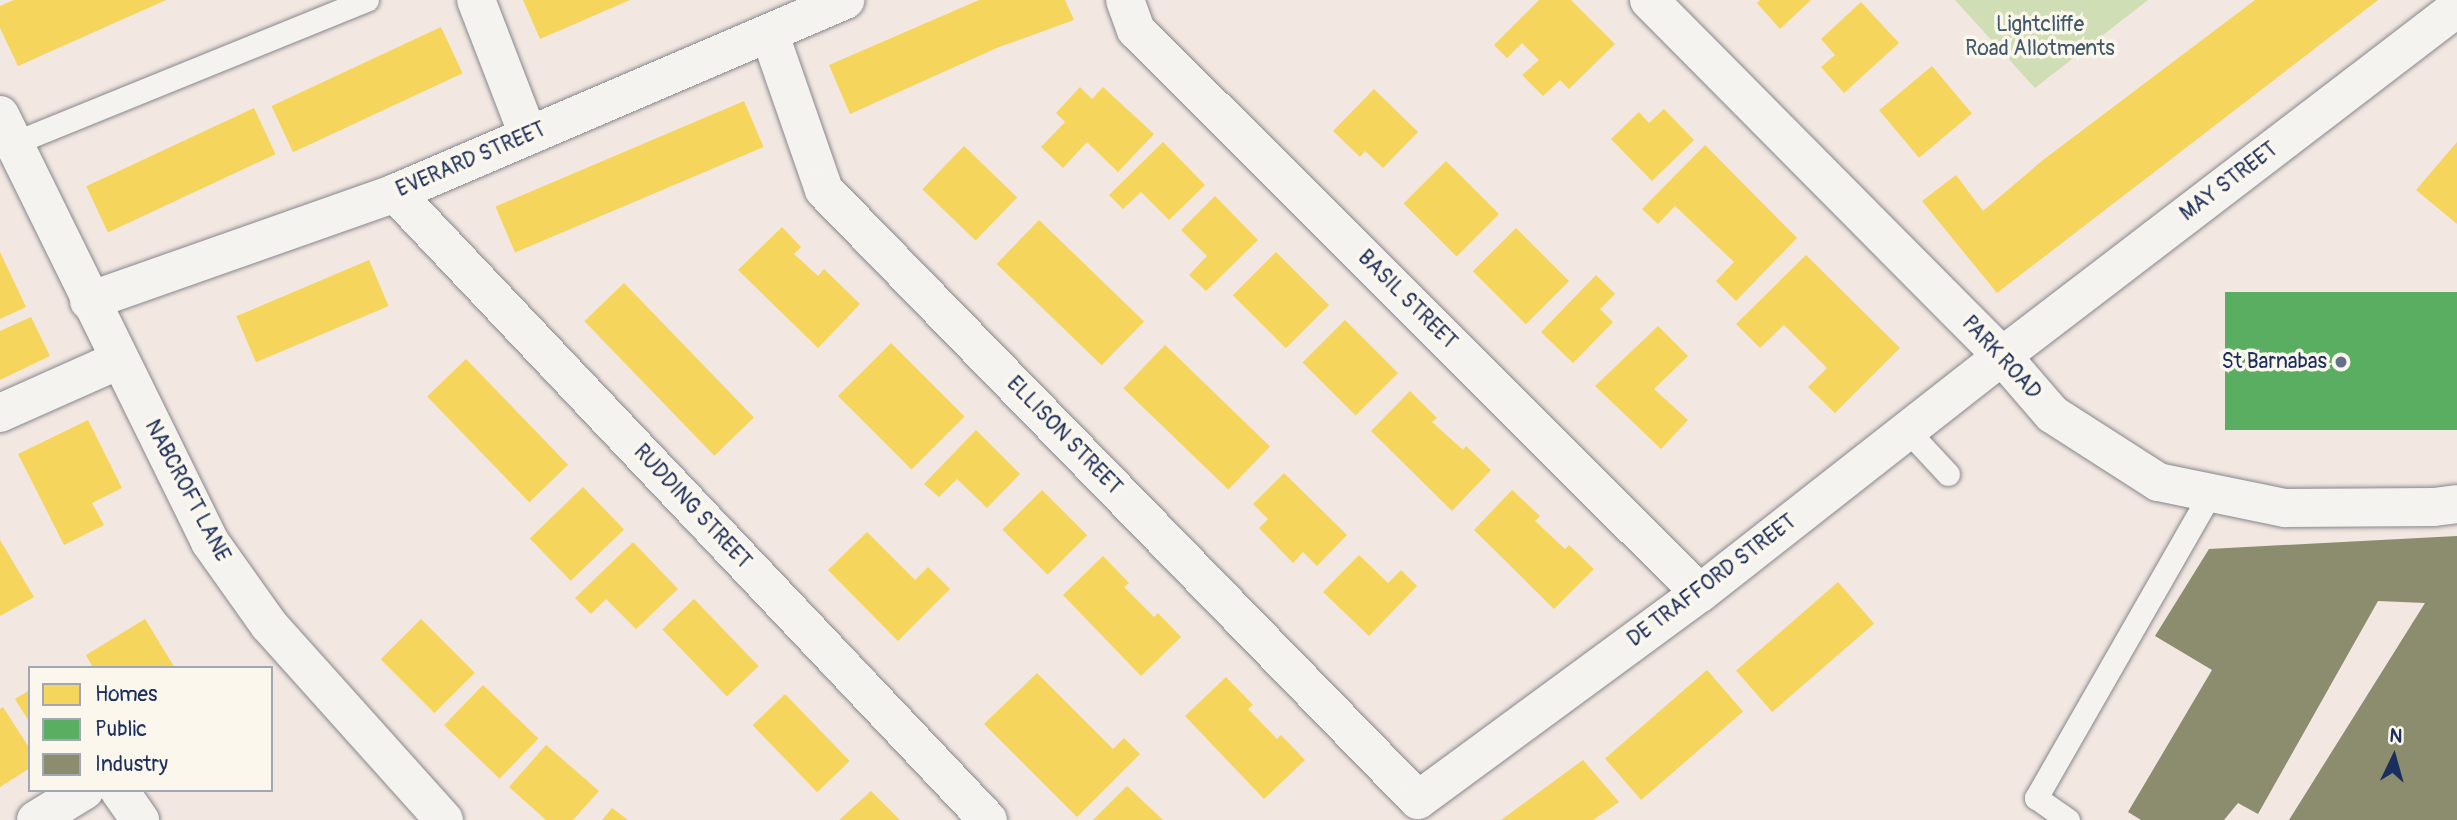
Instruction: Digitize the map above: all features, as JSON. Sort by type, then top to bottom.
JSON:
[{"type":"street","points":[[476,0],[528,135]]},
{"type":"street","name":"EVERARD STREET","points":[[89,301],[395,193],[770,35],[845,0]]},
{"type":"street","name":"BASIL STREET","points":[[1125,0],[1136,30],[1700,593]]},
{"type":"street","name":"PARK ROAD","points":[[1649,0],[2002,356],[2052,414],[2158,482],[2285,508],[2434,507],[2457,504]]},
{"type":"street","name":"MAY STREET","points":[[2002,356],[2457,8]]},
{"type":"street","name":"ELLISON STREET","points":[[770,35],[824,190],[1418,800]]},
{"type":"street","name":"NABCROFT LANE","points":[[7,129],[89,301],[210,542],[269,625],[444,820]]},
{"type":"street","name":"RUDDING STREET","points":[[395,193],[988,820]]},
{"type":"street","name":"DE TRAFFORD STREET","points":[[1418,800],[1700,593],[2002,356]]},
{"type":"street","points":[[0,414],[119,360]]},
{"type":"street","points":[[36,820],[82,792]]},
{"type":"street","points":[[119,792],[140,820]]},
{"type":"lane","points":[[7,129],[367,0]]},
{"type":"lane","points":[[1908,430],[1948,474]]},
{"type":"lane","points":[[2068,820],[2036,798],[2211,493]]},
{"type":"green space","name":"Lightcliffe Road Allotments","points":[[1955,0],[2148,0],[2035,88]]},
{"type":"building: Homes","points":[[14,0],[166,0],[18,66],[0,28],[0,6]]},
{"type":"building: Homes","points":[[523,0],[630,0],[540,39]]},
{"type":"building: Homes","points":[[979,0],[1065,0],[1074,20],[999,47],[850,114],[829,65]]},
{"type":"building: Homes","points":[[1539,0],[1571,0],[1615,44],[1569,89],[1560,80],[1543,96],[1522,75],[1539,60],[1522,43],[1507,58],[1494,45]]},
{"type":"building: Homes","points":[[1760,0],[1811,0],[1780,29],[1757,3]]},
{"type":"building: Homes","points":[[2255,0],[2378,0],[1997,293],[1922,201],[1956,175],[1983,211],[2043,160]]},
{"type":"building: Homes","points":[[1861,2],[1899,43],[1844,93],[1821,67],[1835,55],[1821,39]]},
{"type":"building: Homes","points":[[441,27],[463,73],[293,152],[272,106]]},
{"type":"building: Homes","points":[[1932,66],[1972,113],[1919,158],[1879,110]]},
{"type":"building: Homes","points":[[1080,87],[1092,99],[1103,87],[1154,134],[1118,172],[1087,142],[1063,168],[1041,147],[1065,122],[1056,113]]},
{"type":"building: Homes","points":[[1374,89],[1418,132],[1383,168],[1365,151],[1360,157],[1333,131]]},
{"type":"building: Homes","points":[[744,101],[764,147],[515,253],[495,206]]},
{"type":"building: Homes","points":[[254,108],[276,154],[108,232],[86,186]]},
{"type":"building: Homes","points":[[1664,109],[1694,140],[1652,181],[1611,139],[1639,112],[1649,123]]},
{"type":"building: Homes","points":[[1163,142],[1205,185],[1169,220],[1141,192],[1123,209],[1109,195]]},
{"type":"building: Homes","points":[[2457,142],[2457,224],[2416,190]]},
{"type":"building: Homes","points":[[1705,145],[1797,238],[1736,301],[1716,281],[1734,262],[1675,206],[1658,224],[1642,209]]},
{"type":"building: Homes","points":[[964,146],[1017,197],[976,241],[922,189]]},
{"type":"building: Homes","points":[[1446,161],[1499,214],[1457,256],[1404,203]]},
{"type":"building: Homes","points":[[1215,196],[1258,240],[1206,291],[1189,275],[1207,256],[1181,230]]},
{"type":"building: Homes","points":[[1039,220],[1144,321],[1102,365],[997,264]]},
{"type":"building: Homes","points":[[782,227],[801,247],[794,254],[818,276],[824,269],[860,304],[818,348],[738,270]]},
{"type":"building: Homes","points":[[1516,228],[1569,281],[1526,324],[1473,271]]},
{"type":"building: Homes","points":[[0,252],[26,307],[0,319]]},
{"type":"building: Homes","points":[[1276,252],[1329,305],[1286,348],[1233,295]]},
{"type":"building: Homes","points":[[1806,255],[1900,348],[1835,413],[1808,387],[1827,368],[1784,325],[1760,348],[1736,324]]},
{"type":"building: Homes","points":[[369,260],[389,306],[256,362],[236,316]]},
{"type":"building: Homes","points":[[1596,275],[1615,294],[1600,309],[1613,322],[1573,363],[1541,332]]},
{"type":"building: Homes","points":[[624,283],[754,418],[714,456],[584,321]]},
{"type":"building: Homes","points":[[31,317],[50,356],[0,380],[0,331]]},
{"type":"building: Homes","points":[[1345,320],[1398,373],[1356,415],[1303,362]]},
{"type":"building: Homes","points":[[1658,326],[1688,356],[1654,389],[1688,420],[1661,449],[1595,386]]},
{"type":"building: Homes","points":[[891,343],[965,417],[912,470],[838,396]]},
{"type":"building: Homes","points":[[1165,345],[1270,446],[1228,490],[1123,388]]},
{"type":"building: Homes","points":[[466,359],[568,465],[529,502],[427,397]]},
{"type":"building: Homes","points":[[1410,391],[1437,418],[1432,422],[1463,450],[1466,446],[1491,470],[1452,511],[1371,431]]},
{"type":"building: Homes","points":[[88,420],[122,488],[92,503],[104,525],[64,545],[18,454]]},
{"type":"building: Homes","points":[[976,430],[1020,474],[987,508],[957,479],[939,497],[924,484]]},
{"type":"building: Homes","points":[[1284,473],[1347,535],[1317,566],[1303,552],[1293,563],[1259,528],[1268,519],[1253,504]]},
{"type":"building: Homes","points":[[583,487],[624,529],[571,581],[530,538]]},
{"type":"building: Homes","points":[[1042,490],[1087,535],[1048,575],[1002,530]]},
{"type":"building: Homes","points":[[1512,490],[1540,516],[1535,521],[1565,549],[1569,545],[1594,569],[1554,609],[1474,530]]},
{"type":"building: Homes","points":[[867,532],[915,580],[928,567],[950,589],[898,641],[828,570]]},
{"type":"building: Homes","points":[[0,540],[34,597],[0,616]]},
{"type":"building: Homes","points":[[633,542],[678,589],[636,629],[606,599],[591,614],[575,598]]},
{"type":"building: Homes","points":[[1359,555],[1388,583],[1401,570],[1417,586],[1369,636],[1323,592]]},
{"type":"building: Homes","points":[[1103,556],[1129,583],[1124,587],[1154,617],[1158,613],[1181,637],[1141,676],[1063,595]]},
{"type":"building: Homes","points":[[1838,582],[1874,624],[1772,712],[1736,671]]},
{"type":"building: Homes","points":[[694,599],[759,666],[727,696],[662,630]]},
{"type":"building: Homes","points":[[145,619],[174,666],[92,666],[86,655]]},
{"type":"building: Homes","points":[[421,619],[475,673],[434,713],[381,659]]},
{"type":"building: Homes","points":[[1707,670],[1743,712],[1641,800],[1605,759]]},
{"type":"building: Homes","points":[[1037,673],[1113,749],[1124,738],[1140,754],[1077,817],[984,724]]},
{"type":"building: Homes","points":[[1226,677],[1253,705],[1248,709],[1277,739],[1281,735],[1305,760],[1264,799],[1185,716]]},
{"type":"building: Homes","points":[[483,685],[538,738],[499,779],[444,725]]},
{"type":"building: Homes","points":[[28,691],[28,720],[15,699]]},
{"type":"building: Homes","points":[[785,694],[850,761],[817,792],[753,725]]},
{"type":"building: Homes","points":[[3,707],[28,746],[28,769],[0,787],[0,709]]},
{"type":"building: Homes","points":[[546,745],[599,791],[573,820],[546,820],[509,787]]},
{"type":"building: Homes","points":[[1583,760],[1619,802],[1593,820],[1501,820]]},
{"type":"building: Homes","points":[[1127,786],[1146,804],[1163,820],[1093,820]]},
{"type":"building: Homes","points":[[871,791],[900,820],[839,820]]},
{"type":"building: Homes","points":[[612,808],[628,820],[602,820]]},
{"type":"building: Public","name":"St Barnabas","points":[[2225,292],[2457,292],[2457,430],[2225,430]]},
{"type":"building: Industry","points":[[2457,536],[2457,820],[2289,820],[2425,603],[2378,601],[2258,814],[2238,803],[2224,820],[2141,820],[2128,812],[2212,670],[2155,636],[2209,549]]},
{"type":"place","name":"St Barnabas","points":[[2341,362]]}]
